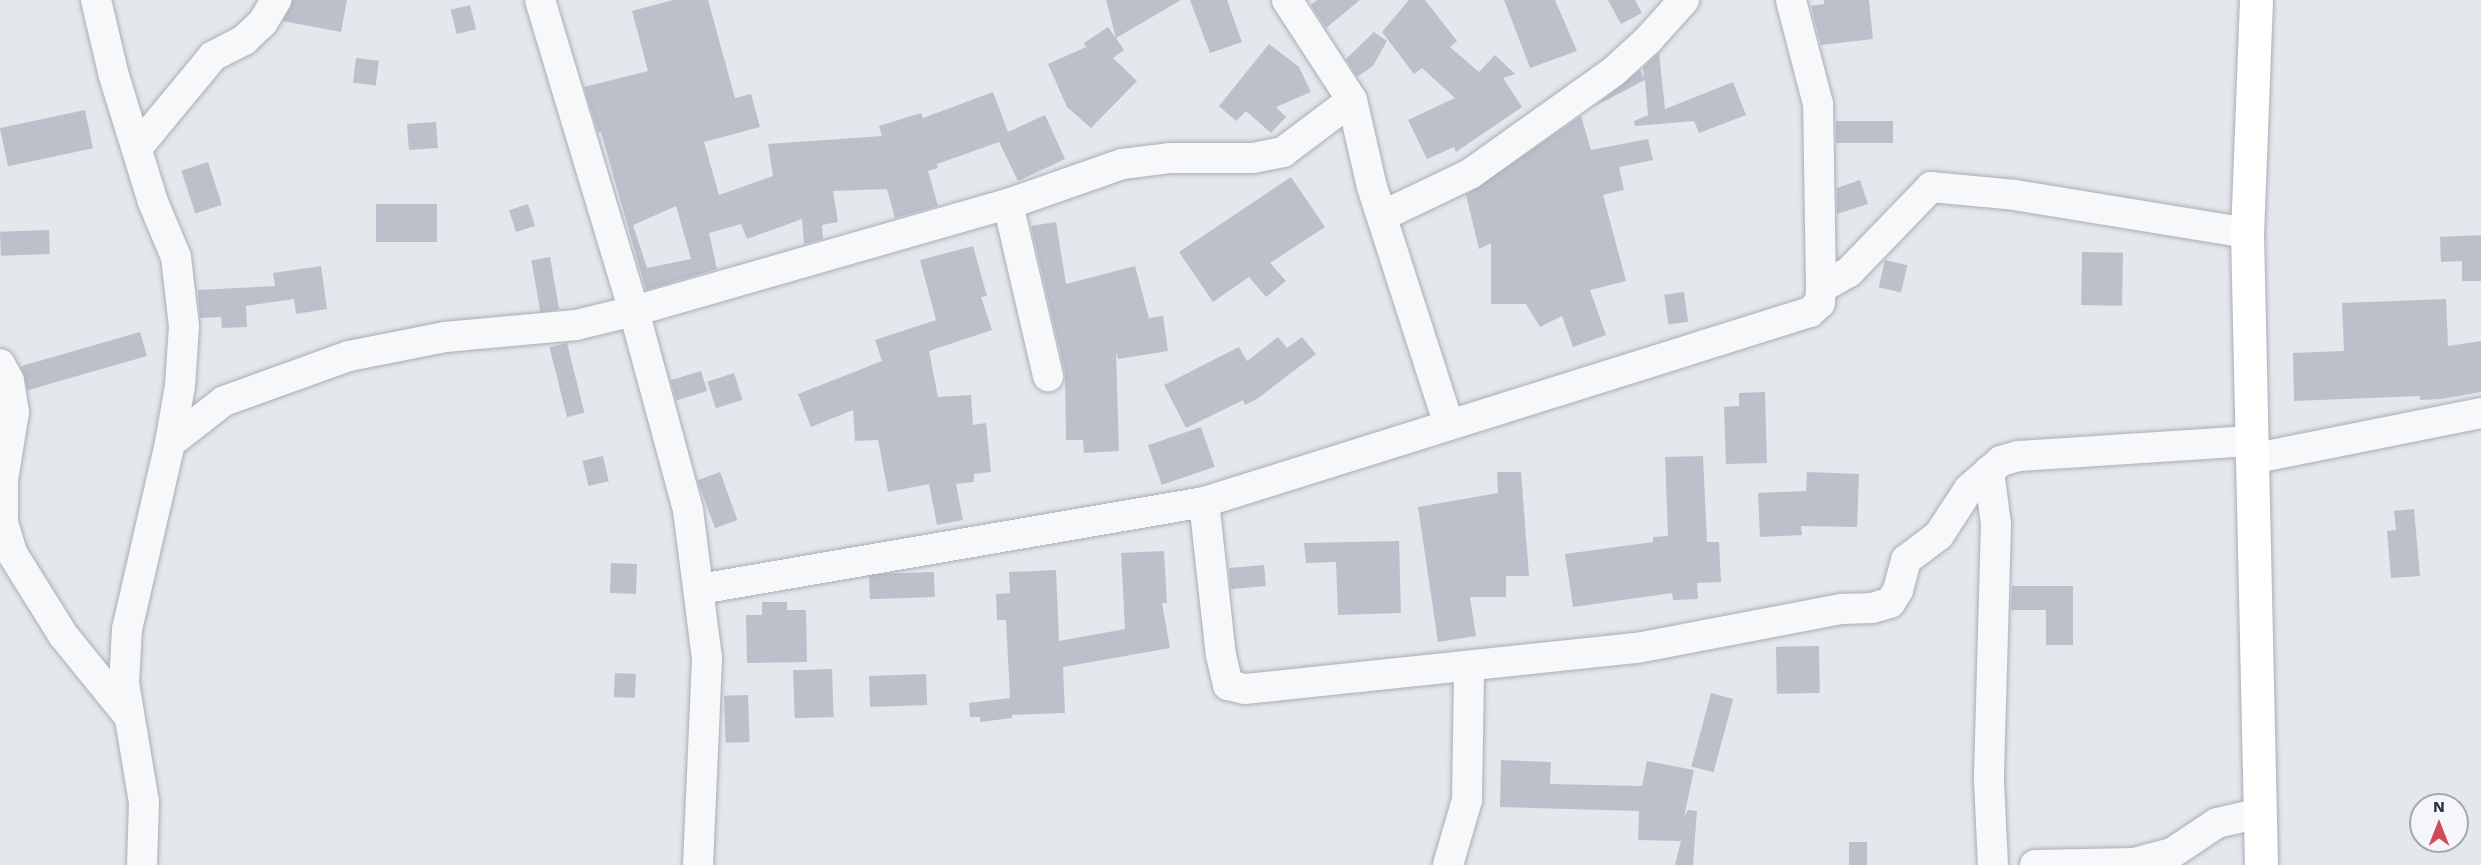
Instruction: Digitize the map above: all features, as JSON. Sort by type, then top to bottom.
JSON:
[{"type":"main road","points":[[2256,0],[2247,233],[2261,865]]},
{"type":"street","points":[[96,0],[136,148],[176,257],[184,326],[181,374],[170,443],[128,629],[124,683],[127,714],[144,802],[142,865]]},
{"type":"street","points":[[136,148],[213,56],[244,40],[262,22],[276,0]]},
{"type":"street","points":[[540,0],[634,311],[688,510],[700,589],[706,660],[698,865]]},
{"type":"street","points":[[1287,0],[1352,100],[1382,216],[1448,423]]},
{"type":"street","points":[[1382,216],[1470,174],[1613,72],[1648,40],[1684,0]]},
{"type":"street","points":[[700,589],[1204,502],[1448,423],[1810,312],[1820,303],[1821,288],[1818,104],[1791,0]]},
{"type":"street","points":[[170,443],[224,401],[350,356],[446,337],[576,325],[634,311],[1008,204],[1122,164],[1170,158],[1252,158],[1283,152],[1352,100]]},
{"type":"street","points":[[1821,288],[1849,272],[1931,187],[2015,195],[2247,233]]},
{"type":"street","points":[[1008,204],[1048,376]]},
{"type":"street","points":[[0,364],[9,381],[14,412],[3,480],[3,524],[12,553],[63,634],[127,714]]},
{"type":"street","points":[[181,374],[193,387],[224,401]]},
{"type":"street","points":[[1204,502],[1228,685],[1245,689],[1469,668],[1637,648],[1890,603],[1898,590],[1906,560],[1939,535],[1969,489],[2001,461],[2019,456],[2251,450],[2481,413]]},
{"type":"street","points":[[1989,471],[1996,524],[1989,781],[1993,863],[2024,865]]},
{"type":"street","points":[[1448,865],[1467,800],[1469,668]]},
{"type":"street","points":[[2035,865],[2134,862],[2172,853],[2217,823],[2260,813]]},
{"type":"building","points":[[293,0],[347,0],[341,32],[283,21]]},
{"type":"building","points":[[673,0],[708,0],[735,98],[751,94],[760,127],[704,142],[719,195],[773,176],[768,144],[882,136],[879,126],[921,113],[923,118],[993,92],[1008,132],[1045,115],[1065,159],[1018,181],[999,142],[937,164],[938,168],[928,171],[938,206],[895,218],[887,189],[833,191],[838,222],[822,225],[823,239],[804,244],[802,219],[747,239],[741,224],[709,233],[717,269],[646,290],[601,132],[598,132],[584,87],[648,71],[632,11]],"holes":[[[676,206],[691,259],[647,268],[633,225]]]},
{"type":"building","points":[[1106,0],[1181,0],[1116,38]]},
{"type":"building","points":[[1190,0],[1227,0],[1242,42],[1210,53]]},
{"type":"building","points":[[1317,0],[1360,0],[1326,28],[1311,5]]},
{"type":"building","points":[[1409,0],[1425,0],[1457,41],[1450,47],[1479,72],[1495,55],[1515,74],[1503,78],[1522,107],[1456,152],[1454,147],[1427,159],[1408,120],[1455,98],[1422,68],[1414,74],[1382,32]]},
{"type":"building","points":[[1504,0],[1555,0],[1577,51],[1530,68]]},
{"type":"building","points":[[1608,0],[1635,0],[1642,13],[1621,24]]},
{"type":"building","points":[[1824,0],[1869,0],[1873,39],[1821,45],[1811,6],[1824,4]]},
{"type":"building","points":[[470,5],[476,29],[457,34],[451,10]]},
{"type":"building","points":[[1108,27],[1124,50],[1113,58],[1137,81],[1091,128],[1067,107],[1048,64],[1086,47],[1084,43]]},
{"type":"building","points":[[1374,32],[1387,41],[1373,66],[1357,77],[1346,59]]},
{"type":"building","points":[[1269,44],[1299,67],[1311,92],[1276,107],[1286,117],[1271,133],[1246,111],[1236,121],[1219,106]]},
{"type":"building","points":[[1659,53],[1665,109],[1733,82],[1746,115],[1699,133],[1694,121],[1635,126],[1634,121],[1648,115],[1645,80],[1595,106],[1640,70],[1644,78],[1643,68]]},
{"type":"building","points":[[356,58],[379,61],[376,86],[353,83]]},
{"type":"building","points":[[85,110],[93,148],[8,166],[0,128]]},
{"type":"building","points":[[1581,116],[1591,150],[1648,139],[1653,160],[1619,167],[1624,190],[1603,195],[1626,281],[1590,290],[1606,335],[1573,347],[1562,316],[1540,327],[1526,304],[1491,304],[1491,243],[1479,249],[1466,195]]},
{"type":"building","points":[[1836,121],[1893,121],[1893,143],[1836,143]]},
{"type":"building","points":[[436,122],[438,148],[409,150],[407,124]]},
{"type":"building","points":[[208,162],[222,205],[195,213],[181,171]]},
{"type":"building","points":[[1291,177],[1325,227],[1270,263],[1286,281],[1266,297],[1249,277],[1213,302],[1179,252]]},
{"type":"building","points":[[1860,180],[1868,204],[1837,214],[1837,188]]},
{"type":"building","points":[[376,204],[437,204],[437,242],[376,242]]},
{"type":"building","points":[[528,204],[535,226],[516,232],[509,210]]},
{"type":"building","points":[[1056,222],[1066,284],[1135,266],[1149,318],[1163,316],[1168,351],[1118,359],[1116,352],[1119,451],[1084,453],[1083,440],[1066,440],[1065,372],[1031,226]]},
{"type":"building","points":[[49,230],[50,254],[1,256],[0,232]]},
{"type":"building","points":[[2481,235],[2481,281],[2462,281],[2462,261],[2441,262],[2440,237]]},
{"type":"building","points":[[973,246],[987,296],[981,297],[992,330],[929,351],[938,397],[971,395],[973,425],[986,423],[991,472],[974,474],[974,482],[956,484],[963,520],[937,525],[929,484],[888,492],[878,440],[855,441],[853,410],[811,427],[798,394],[882,361],[875,340],[936,320],[920,260]]},
{"type":"building","points":[[2082,252],[2123,253],[2122,306],[2081,305]]},
{"type":"building","points":[[550,257],[559,309],[540,312],[531,260]]},
{"type":"building","points":[[1885,260],[1907,265],[1901,292],[1879,287]]},
{"type":"building","points":[[321,266],[327,309],[296,314],[294,299],[246,306],[247,327],[222,328],[221,317],[200,318],[198,290],[275,286],[273,273]]},
{"type":"building","points":[[1684,292],[1688,322],[1668,324],[1664,295]]},
{"type":"building","points":[[2446,299],[2448,346],[2481,341],[2481,392],[2441,399],[2420,400],[2420,396],[2294,401],[2293,353],[2344,351],[2342,303]]},
{"type":"building","points":[[140,332],[147,356],[28,390],[21,366]]},
{"type":"building","points":[[1278,337],[1287,348],[1302,337],[1316,354],[1257,399],[1245,405],[1243,400],[1186,428],[1164,385],[1239,347],[1247,361]]},
{"type":"building","points":[[567,343],[584,413],[567,417],[550,347]]},
{"type":"building","points":[[701,371],[707,391],[677,400],[670,380]]},
{"type":"building","points":[[734,373],[743,400],[716,408],[707,382]]},
{"type":"building","points":[[1765,392],[1767,463],[1726,464],[1724,407],[1739,406],[1739,393]]},
{"type":"building","points":[[1201,427],[1215,467],[1162,485],[1148,445]]},
{"type":"building","points":[[603,456],[609,481],[588,486],[583,461]]},
{"type":"building","points":[[1703,456],[1707,542],[1719,542],[1721,582],[1697,583],[1698,599],[1673,600],[1672,593],[1573,607],[1565,554],[1653,542],[1653,537],[1668,536],[1665,457]]},
{"type":"building","points":[[720,472],[737,520],[715,528],[697,480]]},
{"type":"building","points":[[1497,472],[1521,472],[1529,576],[1506,576],[1506,597],[1470,597],[1476,636],[1438,642],[1418,507],[1498,493]]},
{"type":"building","points":[[1807,472],[1859,474],[1857,527],[1801,526],[1802,535],[1760,537],[1758,493],[1806,491]]},
{"type":"building","points":[[2414,509],[2420,576],[2391,578],[2387,531],[2396,530],[2394,511]]},
{"type":"building","points":[[1399,541],[1401,613],[1338,615],[1336,562],[1306,563],[1304,543]]},
{"type":"building","points":[[1164,551],[1167,603],[1162,603],[1170,648],[1063,667],[1065,713],[1012,715],[1012,718],[980,722],[980,717],[970,717],[969,703],[1010,698],[1006,620],[997,620],[996,594],[1010,593],[1009,572],[1056,570],[1059,641],[1125,629],[1121,553]]},
{"type":"building","points":[[611,563],[637,564],[636,594],[610,593]]},
{"type":"building","points":[[1264,565],[1266,586],[1231,589],[1229,568]]},
{"type":"building","points":[[934,572],[935,597],[870,599],[869,574]]},
{"type":"building","points":[[2012,586],[2073,586],[2073,645],[2046,645],[2046,610],[2011,610]]},
{"type":"building","points":[[762,602],[787,602],[787,610],[806,610],[807,662],[747,663],[746,615],[762,615]]},
{"type":"building","points":[[1819,646],[1820,693],[1777,694],[1776,647]]},
{"type":"building","points":[[832,669],[834,717],[795,718],[793,670]]},
{"type":"building","points":[[615,673],[636,674],[635,698],[614,697]]},
{"type":"building","points":[[926,674],[927,705],[870,707],[869,676]]},
{"type":"building","points":[[1711,693],[1733,699],[1714,772],[1691,766]]},
{"type":"building","points":[[748,695],[750,742],[726,743],[724,696]]},
{"type":"building","points":[[1501,760],[1551,762],[1550,784],[1642,786],[1647,761],[1694,770],[1684,817],[1688,810],[1697,811],[1693,865],[1675,865],[1681,841],[1638,840],[1639,811],[1500,807]]},
{"type":"building","points":[[1849,842],[1867,842],[1867,865],[1849,865]]}]
